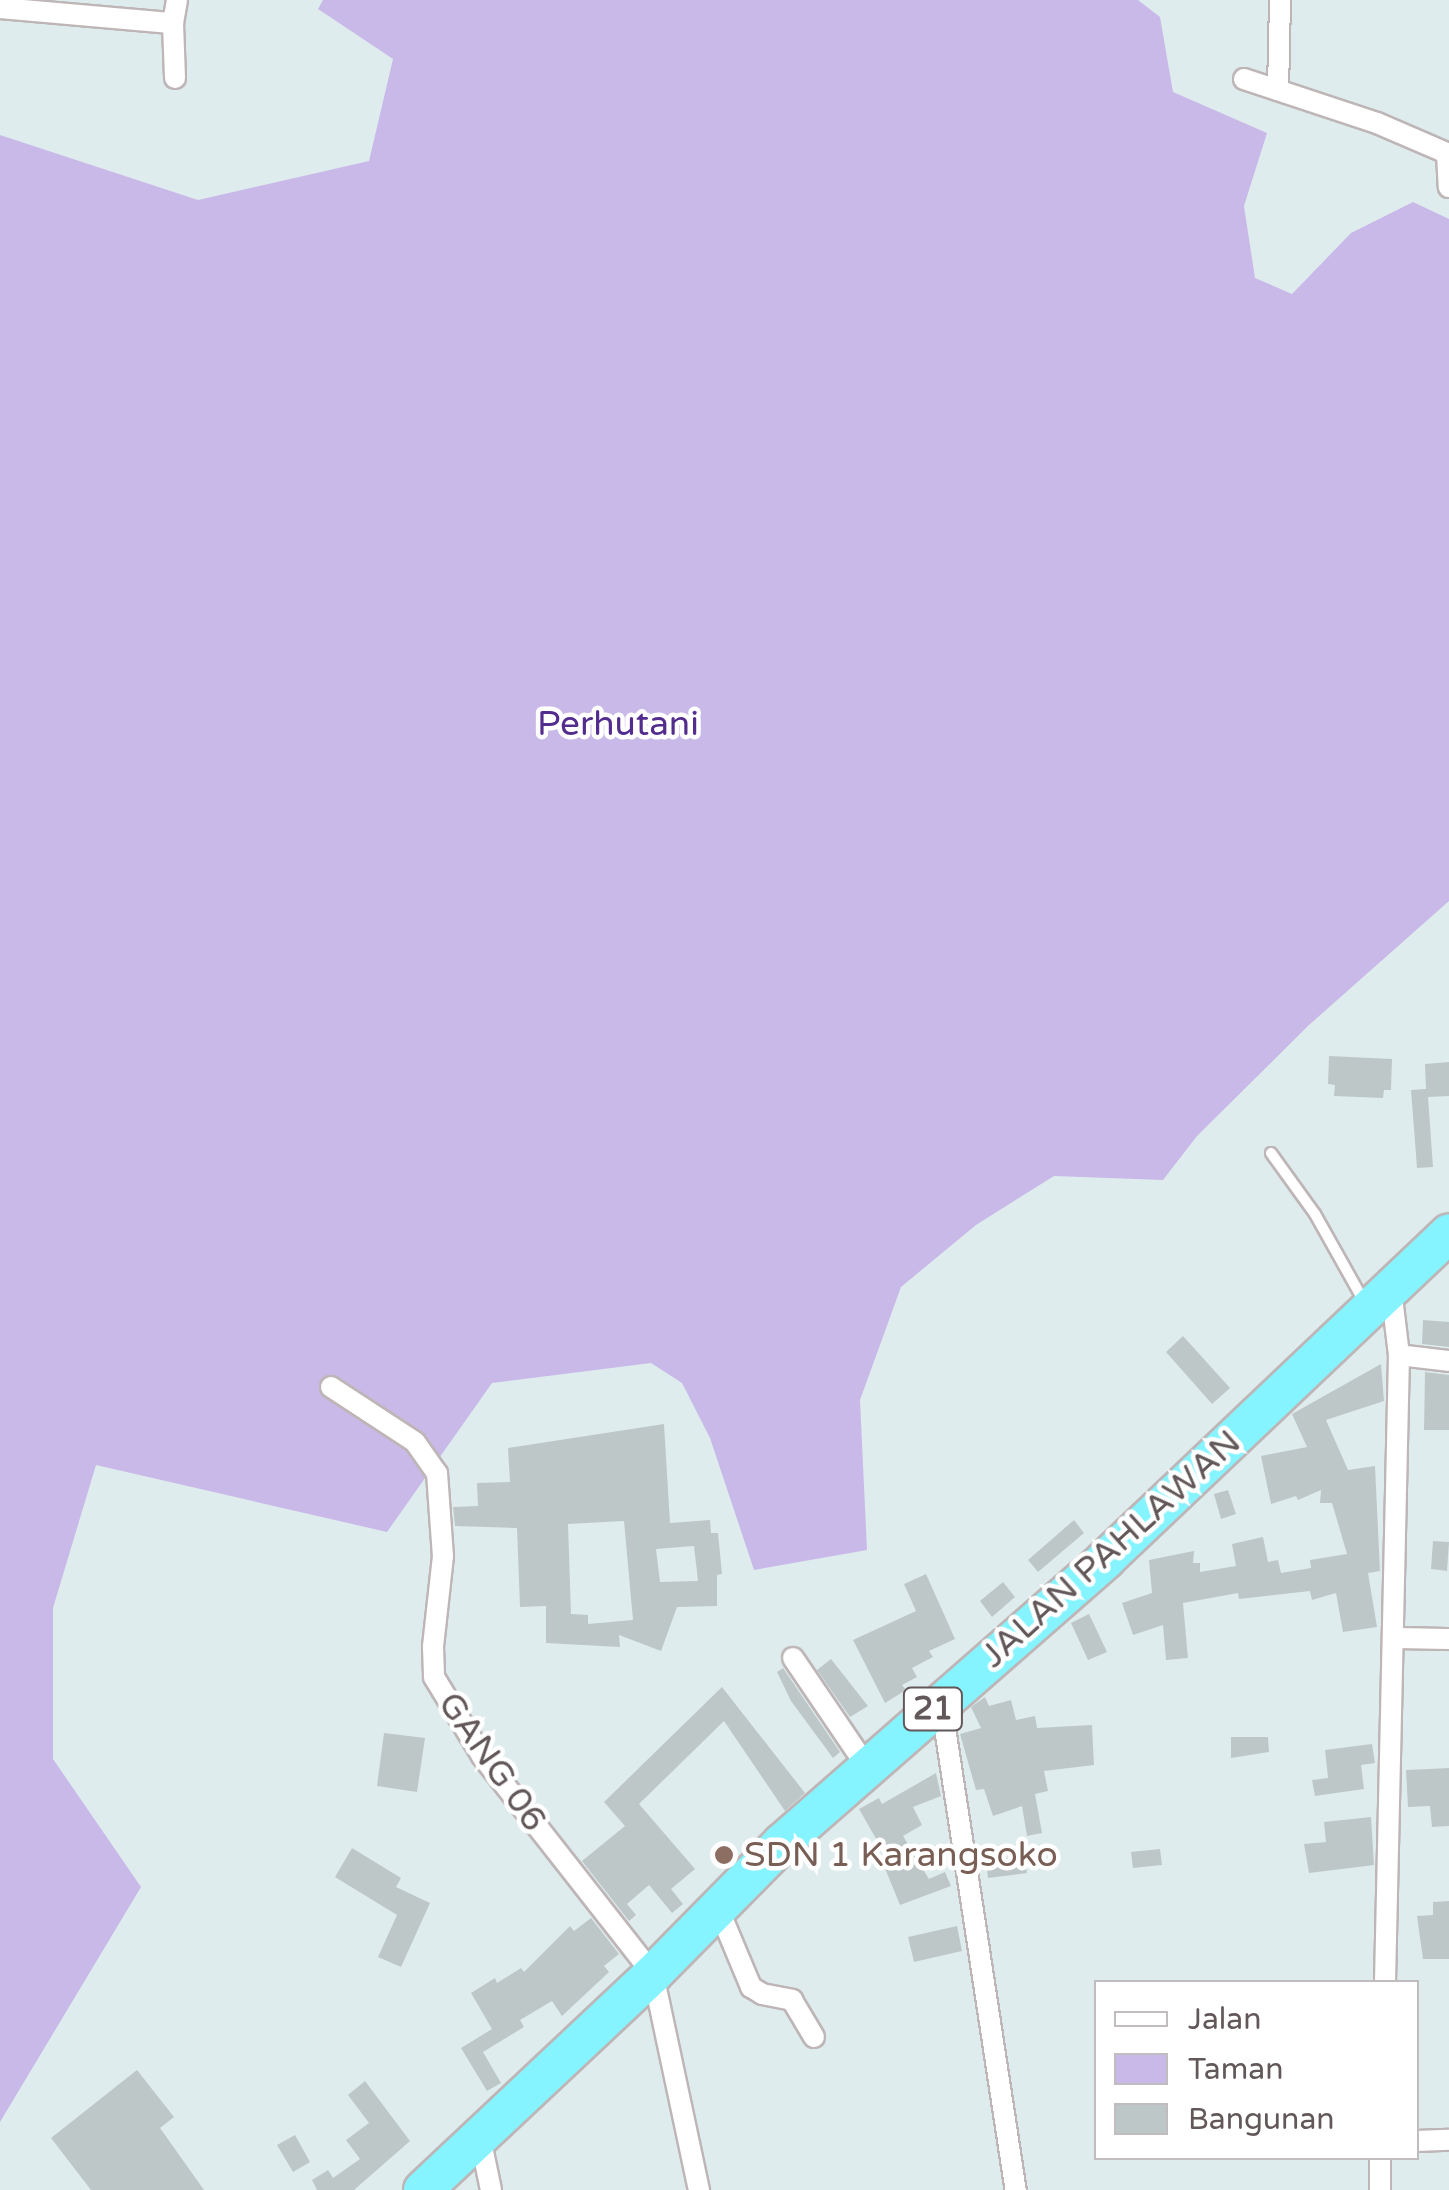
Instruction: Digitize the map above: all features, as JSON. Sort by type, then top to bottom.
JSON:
[{"type":"highway","name":"JALAN PAHLAWAN","points":[[423,2190],[867,1767],[1106,1558],[1449,1234]]},
{"type":"street","points":[[175,78],[173,23],[178,0]]},
{"type":"street","points":[[1278,90],[1280,0]]},
{"type":"street","points":[[0,8],[173,23]]},
{"type":"street","points":[[1244,79],[1377,123],[1448,154],[1449,187]]},
{"type":"street","points":[[1380,1299],[1399,1356],[1396,1638],[1385,1980]]},
{"type":"street","points":[[1399,1356],[1449,1361]]},
{"type":"street","name":"GANG 06","points":[[331,1387],[404,1434],[428,1456],[437,1473],[443,1556],[432,1662],[437,1684],[482,1756],[653,1974]]},
{"type":"street","points":[[1396,1638],[1449,1639]]},
{"type":"street","points":[[793,1658],[867,1767]]},
{"type":"street","points":[[941,1702],[1016,2190]]},
{"type":"street","points":[[718,1908],[751,1987],[762,1994],[792,2000],[814,2037]]},
{"type":"street","points":[[653,1974],[699,2190]]},
{"type":"street","points":[[480,2136],[492,2190]]},
{"type":"street","points":[[1419,2141],[1449,2140]]},
{"type":"street","points":[[1380,2160],[1380,2190]]},
{"type":"lane","points":[[1271,1153],[1380,1299]]},
{"type":"green space","name":"Perhutani","points":[[323,0],[1138,0],[1160,17],[1173,92],[1267,133],[1244,206],[1255,278],[1292,294],[1351,233],[1413,202],[1449,219],[1449,901],[1309,1025],[1197,1136],[1163,1180],[1054,1176],[976,1225],[901,1287],[860,1400],[867,1550],[754,1570],[710,1438],[682,1383],[651,1363],[492,1383],[387,1532],[96,1465],[53,1608],[53,1759],[141,1887],[0,2122],[0,135],[198,200],[369,161],[393,59],[318,9]]},
{"type":"building","points":[[1329,1056],[1392,1059],[1391,1090],[1384,1090],[1383,1098],[1334,1096],[1335,1085],[1328,1084]]},
{"type":"building","points":[[1449,1062],[1449,1096],[1428,1097],[1433,1167],[1417,1168],[1411,1090],[1426,1089],[1425,1064]]},
{"type":"building","points":[[1423,1320],[1449,1322],[1449,1347],[1422,1344]]},
{"type":"building","points":[[1183,1336],[1230,1388],[1212,1404],[1166,1352]]},
{"type":"building","points":[[1381,1364],[1384,1401],[1326,1420],[1348,1470],[1375,1466],[1380,1571],[1368,1573],[1377,1627],[1343,1632],[1336,1593],[1312,1600],[1310,1591],[1239,1599],[1238,1593],[1183,1603],[1188,1658],[1166,1660],[1163,1625],[1133,1635],[1122,1603],[1152,1593],[1149,1560],[1194,1551],[1193,1563],[1200,1563],[1200,1572],[1236,1566],[1232,1544],[1263,1537],[1268,1562],[1278,1560],[1281,1573],[1311,1568],[1310,1560],[1347,1554],[1332,1503],[1320,1503],[1321,1490],[1298,1500],[1296,1496],[1271,1504],[1261,1456],[1307,1447],[1292,1414]]},
{"type":"building","points":[[1425,1372],[1449,1375],[1449,1430],[1424,1430]]},
{"type":"building","points":[[664,1424],[670,1523],[710,1520],[711,1533],[718,1533],[722,1574],[717,1575],[717,1606],[677,1607],[661,1651],[619,1635],[620,1647],[546,1643],[546,1606],[520,1607],[517,1528],[455,1526],[453,1507],[478,1506],[477,1483],[510,1482],[508,1448]],"holes":[[[624,1521],[633,1620],[588,1624],[588,1615],[571,1614],[568,1524]],[[694,1546],[698,1581],[660,1582],[656,1549]]]},
{"type":"building","points":[[1228,1490],[1236,1514],[1221,1519],[1214,1494]]},
{"type":"building","points":[[1074,1520],[1084,1533],[1038,1572],[1028,1560]]},
{"type":"building","points":[[1433,1541],[1449,1542],[1447,1571],[1431,1569]]},
{"type":"building","points":[[926,1574],[955,1639],[929,1651],[933,1657],[912,1668],[917,1677],[902,1685],[906,1690],[885,1703],[853,1640],[916,1611],[904,1584]]},
{"type":"building","points":[[1003,1582],[1015,1597],[992,1617],[980,1601]]},
{"type":"building","points":[[1089,1614],[1107,1652],[1088,1660],[1071,1623]]},
{"type":"building","points":[[831,1659],[868,1706],[850,1717],[817,1670]]},
{"type":"building","points":[[783,1668],[840,1752],[833,1758],[791,1701],[777,1672]]},
{"type":"building","points":[[722,1687],[805,1793],[785,1811],[724,1721],[639,1804],[695,1869],[671,1889],[683,1904],[672,1913],[649,1885],[627,1904],[636,1915],[629,1921],[582,1861],[625,1826],[604,1802]]},
{"type":"building","points":[[985,1697],[989,1706],[1011,1700],[1016,1720],[1035,1716],[1037,1728],[1092,1725],[1094,1765],[1044,1771],[1048,1791],[1035,1794],[1042,1833],[1027,1836],[1022,1806],[993,1816],[984,1789],[976,1790],[960,1734],[981,1728],[971,1707]]},
{"type":"building","points":[[384,1733],[425,1738],[417,1792],[377,1786]]},
{"type":"building","points":[[1231,1737],[1268,1737],[1269,1752],[1231,1758]]},
{"type":"building","points":[[1372,1744],[1375,1763],[1361,1765],[1364,1789],[1315,1796],[1312,1780],[1328,1778],[1325,1750]]},
{"type":"building","points":[[1449,1768],[1449,1826],[1432,1827],[1430,1806],[1408,1807],[1406,1770]]},
{"type":"building","points":[[936,1773],[941,1796],[913,1807],[922,1825],[903,1836],[929,1879],[945,1872],[951,1886],[900,1905],[882,1861],[887,1858],[859,1809],[879,1798],[882,1804]]},
{"type":"building","points":[[1371,1817],[1374,1865],[1309,1873],[1304,1844],[1326,1842],[1324,1822]]},
{"type":"building","points":[[352,1848],[401,1878],[396,1887],[430,1903],[401,1967],[378,1957],[397,1915],[335,1877]]},
{"type":"building","points":[[1160,1849],[1162,1865],[1133,1868],[1131,1852]]},
{"type":"building","points":[[1024,1856],[1027,1873],[988,1878],[986,1861]]},
{"type":"building","points":[[1449,1901],[1449,1959],[1423,1959],[1417,1916],[1433,1915],[1433,1902]]},
{"type":"building","points":[[591,1918],[619,1954],[604,1966],[609,1972],[562,2016],[552,2001],[520,2020],[524,2027],[483,2052],[501,2083],[487,2091],[461,2048],[492,2029],[471,1993],[495,1978],[497,1983],[521,1968],[524,1972],[570,1926],[574,1931]]},
{"type":"building","points":[[957,1926],[962,1951],[914,1962],[908,1937]]},
{"type":"building","points":[[137,2070],[174,2117],[160,2128],[204,2190],[91,2190],[51,2138]]},
{"type":"building","points":[[365,2081],[410,2141],[354,2190],[317,2190],[312,2180],[328,2170],[333,2178],[360,2159],[346,2140],[369,2123],[348,2095]]},
{"type":"building","points":[[295,2135],[310,2162],[293,2172],[277,2145]]},
{"type":"place","name":"SDN 1 Karangsoko","points":[[724,1855]]}]
